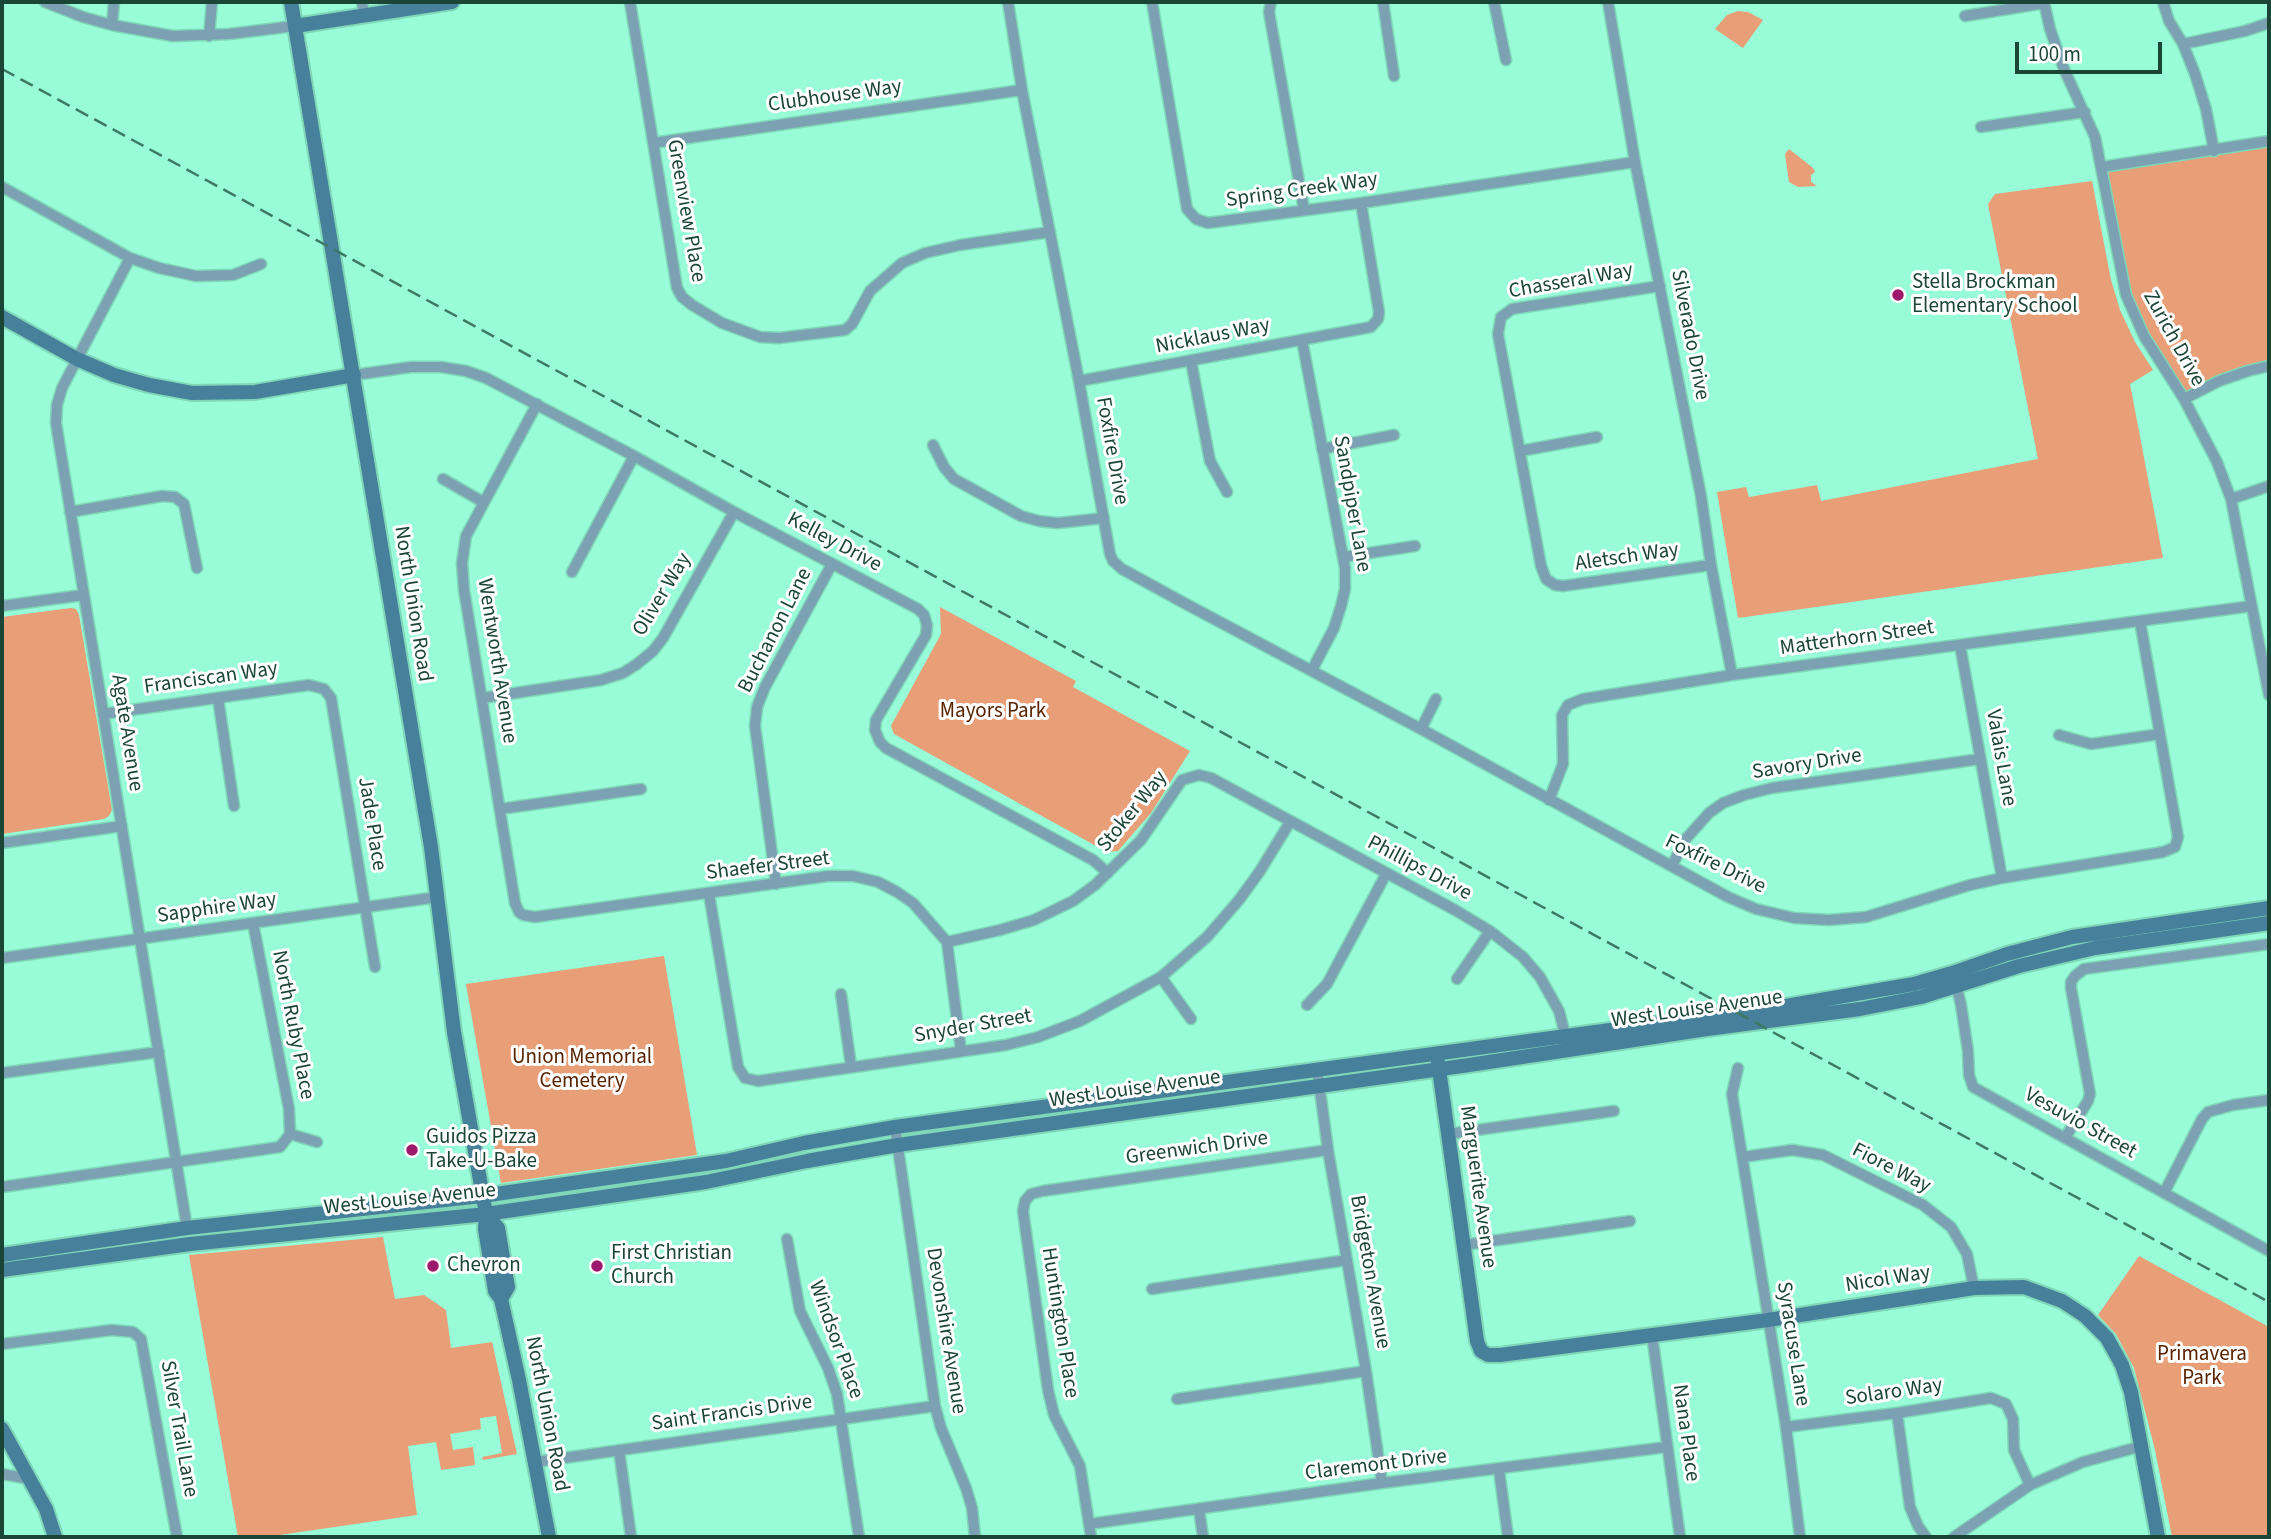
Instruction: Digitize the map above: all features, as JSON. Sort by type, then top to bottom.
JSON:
[{"type":"main road","name":"North Union Road","points":[[291,2],[438,897],[454,1032],[486,1213],[485,1230],[495,1291],[502,1299],[549,1537]]},
{"type":"main road","points":[[295,26],[363,8],[452,2]]},
{"type":"main road","points":[[2,317],[77,359],[114,374],[149,385],[192,393],[255,392],[354,375]]},
{"type":"main road","name":"West Louise Avenue","points":[[2,1270],[190,1244],[486,1213],[706,1182],[898,1145],[1860,1009],[1913,999],[2007,954],[2072,937],[2269,908]]},
{"type":"main road","name":"West Louise Avenue","points":[[2,1255],[187,1228],[482,1196],[726,1161],[804,1143],[895,1127],[1780,1007],[1955,980],[2068,954],[2269,923]]},
{"type":"main road","name":"Marguerite Avenue","points":[[1436,1052],[1475,1327]]},
{"type":"main road","name":"Nicol Way","points":[[1475,1327],[1481,1350],[1500,1355],[1768,1320],[1974,1288],[2024,1287],[2062,1301],[2085,1316],[2107,1338],[2122,1365],[2131,1392],[2158,1537]]},
{"type":"main road","points":[[2,1429],[46,1509],[55,1537]]},
{"type":"street","points":[[45,2],[112,25],[173,36],[209,36],[295,26]]},
{"type":"street","points":[[112,25],[114,2]]},
{"type":"street","points":[[209,36],[212,2]]},
{"type":"street","name":"Greenview Place","points":[[629,2],[673,275],[682,298],[692,305],[744,332],[760,337],[779,338],[845,330],[852,324],[867,295],[880,280],[925,253],[1050,232]]},
{"type":"street","name":"Foxfire Drive","points":[[1008,2],[1022,90],[1110,554],[1122,569],[1728,897],[1756,909],[1794,918],[1819,920],[1866,916],[2002,877],[2163,852],[2175,847],[2178,838],[2160,734]]},
{"type":"street","name":"Spring Creek Way","points":[[1152,2],[1188,209],[1196,219],[1209,223],[1635,162]]},
{"type":"street","points":[[1271,2],[1269,12],[1304,210]]},
{"type":"street","points":[[1383,2],[1394,76]]},
{"type":"street","points":[[1494,2],[1506,60]]},
{"type":"street","name":"Silverado Drive","points":[[1608,2],[1635,162],[1701,496],[1732,675]]},
{"type":"street","points":[[2163,2],[2169,21],[2195,74],[2214,151]]},
{"type":"street","points":[[1965,16],[2045,3]]},
{"type":"street","name":"Zurich Drive","points":[[2045,3],[2050,29],[2064,69],[2095,136],[2126,295],[2144,336],[2185,399],[2217,462],[2231,499],[2269,695]]},
{"type":"street","points":[[2182,44],[2245,32],[2269,23]]},
{"type":"street","name":"Clubhouse Way","points":[[653,143],[1022,90]]},
{"type":"street","points":[[1981,127],[2085,112]]},
{"type":"street","points":[[2102,167],[2269,141]]},
{"type":"street","points":[[2,187],[130,258],[159,268],[197,276],[233,275],[261,264]]},
{"type":"street","name":"Nicklaus Way","points":[[1079,381],[1371,327],[1378,319],[1378,312],[1361,203]]},
{"type":"street","name":"Agate Avenue","points":[[130,258],[62,388],[56,423],[187,1228]]},
{"type":"street","name":"Chasseral Way","points":[[1521,451],[1498,334],[1500,317],[1512,309],[1660,286]]},
{"type":"street","name":"Sandpiper Lane","points":[[1302,340],[1343,557],[1345,589],[1334,628],[1312,670]]},
{"type":"street","points":[[1191,361],[1210,461],[1227,492]]},
{"type":"street","points":[[2185,399],[2219,381],[2269,366]]},
{"type":"street","name":"Kelley Drive","points":[[354,375],[411,367],[441,367],[486,378],[918,609],[924,615],[926,635],[876,720],[875,730],[880,742],[886,748],[1093,860],[1108,873]]},
{"type":"street","name":"Wentworth Avenue","points":[[537,404],[466,536],[461,563],[515,903],[523,915],[545,916]]},
{"type":"street","points":[[1322,449],[1394,435]]},
{"type":"street","points":[[1521,451],[1597,437]]},
{"type":"street","points":[[933,445],[944,467],[954,479],[1021,516],[1058,523],[1104,518]]},
{"type":"street","name":"Aletsch Way","points":[[1521,451],[1546,579],[1555,585],[1711,565]]},
{"type":"street","points":[[572,572],[634,456]]},
{"type":"street","points":[[443,479],[483,502]]},
{"type":"street","points":[[2231,499],[2269,486]]},
{"type":"street","points":[[70,512],[162,496],[175,497],[184,504],[197,568]]},
{"type":"street","name":"Oliver Way","points":[[482,698],[601,680],[623,673],[637,664],[653,651],[663,638],[734,512]]},
{"type":"street","points":[[1343,557],[1415,546]]},
{"type":"street","name":"Buchanon Lane","points":[[776,884],[755,726],[757,707],[765,687],[832,564]]},
{"type":"street","points":[[2,606],[83,595]]},
{"type":"street","name":"Matterhorn Street","points":[[1549,800],[1563,764],[1562,715],[1569,705],[1583,699],[1732,675],[2252,606]]},
{"type":"street","points":[[2059,735],[2091,744],[2160,734],[2140,621]]},
{"type":"street","name":"Valais Lane","points":[[1960,645],[2002,877]]},
{"type":"street","name":"Franciscan Way","points":[[103,714],[309,685],[324,689]]},
{"type":"street","name":"Jade Place","points":[[324,689],[331,698],[375,967]]},
{"type":"street","points":[[218,698],[234,806]]},
{"type":"street","points":[[1421,729],[1436,699]]},
{"type":"street","name":"Savory Drive","points":[[1672,866],[1684,841],[1709,813],[1723,803],[1745,795],[1772,788],[1980,759]]},
{"type":"street","name":"Stoker Way","points":[[947,942],[1034,920],[1073,901],[1108,873],[1141,840],[1182,780],[1199,775]]},
{"type":"street","name":"Phillips Drive","points":[[1199,775],[1211,778],[1490,931],[1523,957],[1540,977],[1559,1011],[1568,1050]]},
{"type":"street","points":[[500,809],[642,789]]},
{"type":"street","name":"Snyder Street","points":[[709,894],[738,1067],[745,1078],[758,1081],[1006,1045],[1038,1037],[1080,1021],[1161,978],[1207,937],[1260,871],[1290,822]]},
{"type":"street","points":[[2,843],[122,826]]},
{"type":"street","points":[[1307,1005],[1327,984],[1386,874]]},
{"type":"street","name":"Shaefer Street","points":[[545,916],[828,876],[853,877],[878,882],[913,903],[947,942]]},
{"type":"street","name":"Sapphire Way","points":[[2,958],[438,897]]},
{"type":"street","name":"North Ruby Place","points":[[253,923],[289,1110],[290,1134]]},
{"type":"street","points":[[1457,979],[1490,931]]},
{"type":"street","points":[[947,942],[961,1051]]},
{"type":"street","points":[[2065,1138],[2090,1094],[2071,988],[2075,976],[2084,969],[2269,944]]},
{"type":"street","points":[[1161,978],[1191,1018]]},
{"type":"street","name":"Vesuvio Street","points":[[1955,980],[1973,1087],[2269,1251]]},
{"type":"street","points":[[841,994],[852,1066]]},
{"type":"street","points":[[2,1073],[159,1052]]},
{"type":"street","name":"Bridgeton Avenue","points":[[1317,1068],[1328,1150],[1367,1371],[1382,1483]]},
{"type":"street","name":"Syracuse Lane","points":[[1738,1068],[1732,1094],[1786,1427],[1800,1537]]},
{"type":"street","points":[[2164,1193],[2208,1112],[2226,1106],[2269,1100]]},
{"type":"street","points":[[1448,1134],[1614,1111]]},
{"type":"street","name":"Devonshire Avenue","points":[[895,1127],[935,1406],[941,1428],[966,1488],[972,1508],[975,1537]]},
{"type":"street","points":[[2,1187],[279,1147],[290,1134],[317,1142]]},
{"type":"street","name":"Greenwich Drive","points":[[1072,1186],[1328,1150]]},
{"type":"street","name":"Fiore Way","points":[[1743,1157],[1792,1150],[1823,1155],[1923,1205],[1951,1227],[1967,1254],[1974,1288]]},
{"type":"street","name":"Huntington Place","points":[[1072,1186],[1031,1194],[1025,1200],[1023,1211],[1048,1390],[1054,1415],[1080,1466],[1091,1537]]},
{"type":"street","points":[[1464,1245],[1630,1221]]},
{"type":"street","name":"Windsor Place","points":[[787,1239],[800,1311],[828,1368],[837,1394],[859,1537]]},
{"type":"street","points":[[1152,1289],[1347,1260]]},
{"type":"street","name":"Silver Trail Lane","points":[[2,1344],[112,1330],[133,1332],[141,1339],[177,1537]]},
{"type":"street","name":"Nana Place","points":[[1652,1335],[1680,1537]]},
{"type":"street","points":[[1177,1399],[1367,1371]]},
{"type":"street","name":"Solaro Way","points":[[1786,1427],[1991,1398],[2006,1404],[2013,1419],[2014,1450],[2030,1485]]},
{"type":"street","name":"Saint Francis Drive","points":[[535,1462],[935,1406]]},
{"type":"street","points":[[1897,1413],[1910,1507],[1926,1537]]},
{"type":"street","points":[[1954,1537],[2030,1485],[2083,1462],[2142,1446]]},
{"type":"street","name":"Claremont Drive","points":[[1089,1524],[1667,1447]]},
{"type":"street","points":[[619,1450],[631,1537]]},
{"type":"street","points":[[1499,1470],[1508,1537]]},
{"type":"street","points":[[2,1474],[30,1479]]},
{"type":"street","points":[[1199,1509],[1203,1537]]},
{"type":"green space","points":[[1738,11],[1748,12],[1763,20],[1743,48],[1715,29],[1727,15]]},
{"type":"green space","points":[[2269,141],[2269,366],[2184,399],[2126,295],[2102,167]]},
{"type":"green space","points":[[1789,149],[1813,168],[1815,172],[1811,175],[1811,182],[1817,186],[1798,187],[1789,182],[1785,154]]},
{"type":"green space","points":[[2092,181],[2111,280],[2120,310],[2135,342],[2153,370],[2130,384],[2163,558],[1738,618],[1717,492],[1746,487],[1749,497],[1817,485],[1821,501],[2038,459],[1988,204],[1995,194]]},
{"type":"green space","name":"Mayors Park","points":[[940,607],[1076,681],[1073,687],[1190,751],[1151,813],[1118,851],[1107,852],[894,734],[891,726],[941,634]]},
{"type":"green space","points":[[76,609],[79,615],[112,810],[104,819],[2,834],[2,617]]},
{"type":"green space","name":"Union Memorial Cemetery","points":[[664,956],[697,1155],[501,1183],[466,984]]},
{"type":"green space","points":[[383,1237],[395,1299],[424,1295],[446,1310],[451,1348],[492,1342],[517,1454],[483,1460],[482,1457],[502,1453],[496,1416],[480,1418],[481,1429],[450,1434],[453,1450],[473,1447],[475,1465],[441,1470],[436,1442],[408,1446],[417,1515],[266,1537],[238,1537],[189,1255]]},
{"type":"green space","name":"Primavera Park","points":[[2139,1256],[2269,1327],[2269,1537],[2172,1537],[2155,1450],[2134,1368],[2116,1334],[2098,1315]]},
{"type":"railway","points":[[2,69],[2269,1302]]},
{"type":"place","name":"Stella Brockman Elementary School","points":[[1898,295]]},
{"type":"place","name":"Guidos Pizza Take-U-Bake","points":[[412,1150]]},
{"type":"place","name":"Chevron","points":[[433,1266]]},
{"type":"place","name":"First Christian Church","points":[[597,1266]]}]
